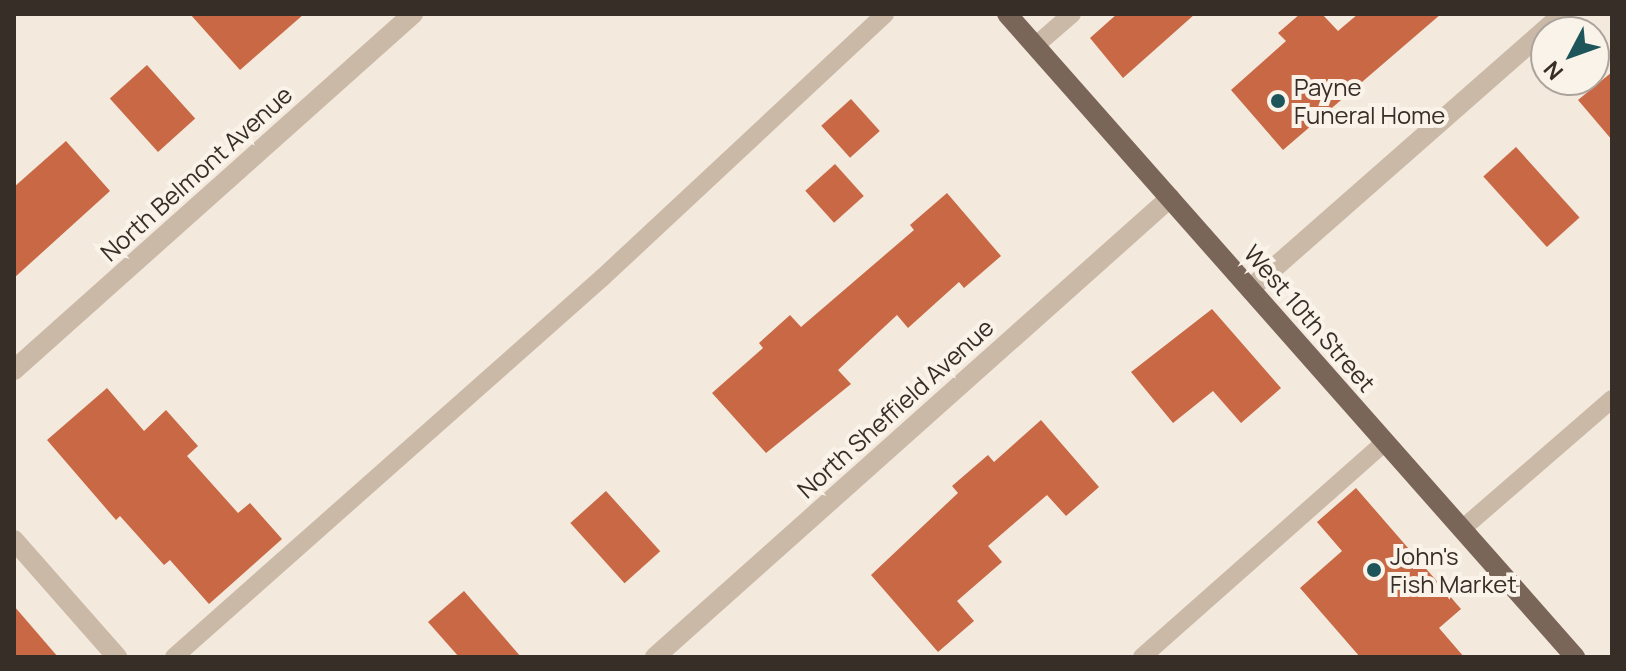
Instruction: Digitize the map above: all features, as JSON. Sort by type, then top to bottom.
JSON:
[{"type":"main road","name":"West 10th Street","points":[[1007,14],[1575,657]]},
{"type":"street","name":"North Belmont Avenue","points":[[14,370],[413,14]]},
{"type":"street","points":[[1250,289],[1563,14]]},
{"type":"street","name":"North Sheffield Avenue","points":[[655,657],[1170,198]]},
{"type":"street","points":[[14,540],[117,657]]},
{"type":"lane","points":[[174,657],[602,278],[885,14]]},
{"type":"lane","points":[[1035,46],[1072,14]]},
{"type":"lane","points":[[1462,529],[1612,399]]},
{"type":"lane","points":[[1142,657],[1385,442]]},
{"type":"building","points":[[190,14],[304,14],[240,70]]},
{"type":"building","points":[[1117,14],[1195,14],[1123,78],[1090,38]]},
{"type":"building","points":[[1300,14],[1322,14],[1338,31],[1358,14],[1441,14],[1283,150],[1231,90],[1286,41],[1278,33]]},
{"type":"building","points":[[147,65],[195,119],[158,152],[110,98]]},
{"type":"building","points":[[1612,72],[1612,140],[1578,100],[1583,96],[1610,96]]},
{"type":"building","points":[[851,99],[880,131],[850,158],[821,126]]},
{"type":"building","points":[[66,141],[110,191],[14,278],[14,187]]},
{"type":"building","points":[[1516,147],[1580,218],[1547,247],[1483,176]]},
{"type":"building","points":[[835,164],[864,196],[834,223],[805,191]]},
{"type":"building","points":[[947,193],[1001,256],[964,288],[959,282],[908,328],[897,315],[838,370],[851,384],[766,453],[712,393],[763,348],[759,343],[790,315],[801,327],[914,230],[910,225]]},
{"type":"building","points":[[1212,309],[1281,388],[1241,423],[1213,391],[1173,423],[1131,372]]},
{"type":"building","points":[[107,388],[144,431],[166,410],[198,446],[187,456],[238,513],[250,503],[282,539],[209,604],[170,560],[164,565],[120,516],[116,520],[47,440]]},
{"type":"building","points":[[1041,420],[1099,487],[1066,516],[1047,495],[988,546],[1002,562],[957,601],[974,621],[938,652],[871,575],[958,493],[952,486],[988,455],[994,462]]},
{"type":"building","name":"John's Fish Market","points":[[1356,488],[1461,609],[1439,628],[1464,657],[1360,657],[1300,588],[1342,551],[1317,522]]},
{"type":"building","points":[[606,491],[660,551],[625,583],[570,523]]},
{"type":"building","points":[[464,591],[521,657],[459,657],[428,622]]},
{"type":"building","points":[[14,606],[58,657],[14,657]]},
{"type":"place","name":"Payne Funeral Home","points":[[1278,101]]},
{"type":"place","name":"John's Fish Market","points":[[1374,570]]}]
